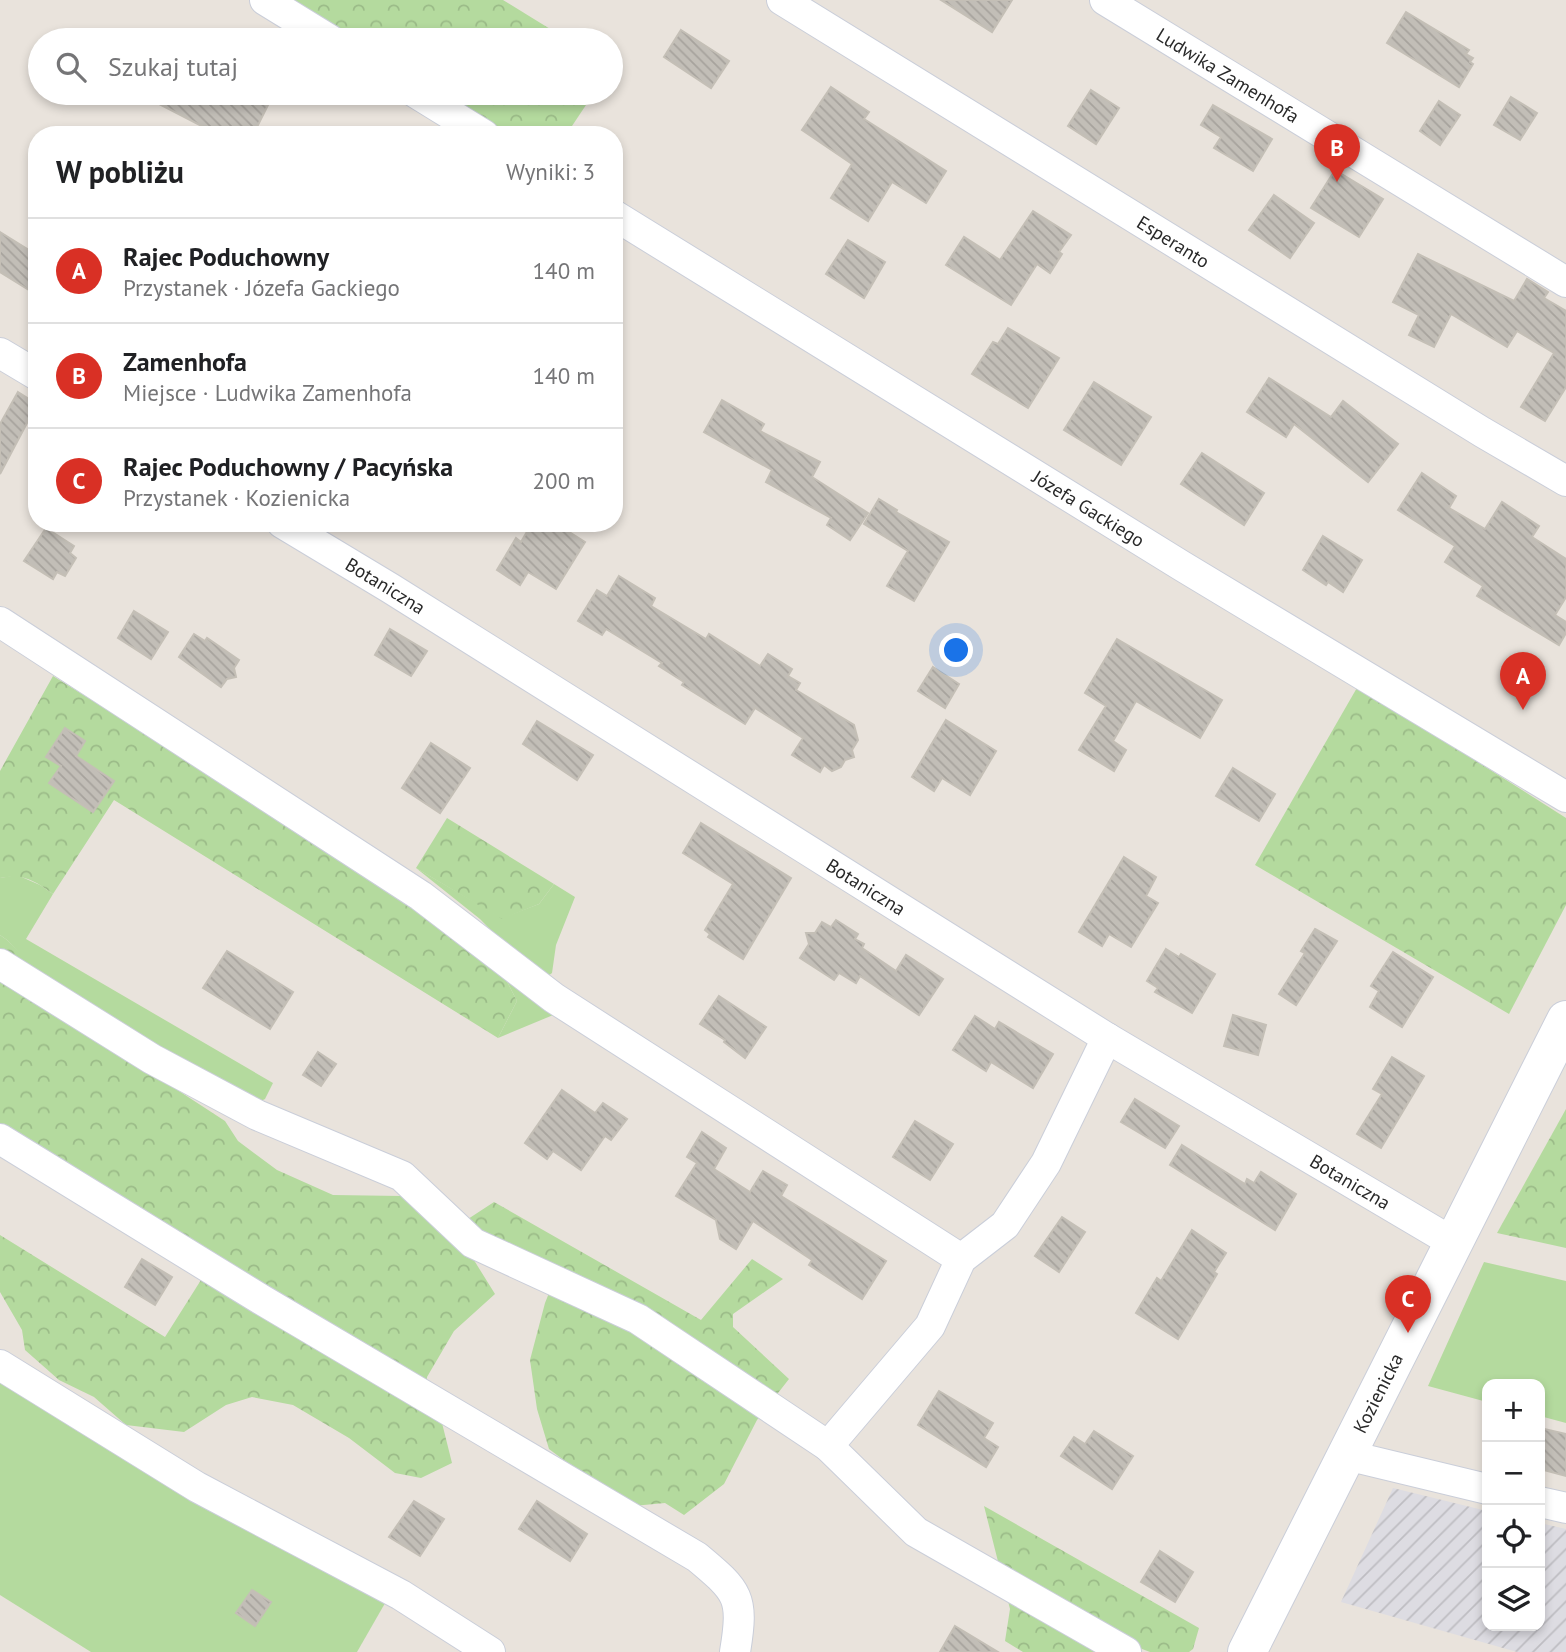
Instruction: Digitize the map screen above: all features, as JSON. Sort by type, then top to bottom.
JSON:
[{"type":"main road","name":"Kozienicka","points":[[1247,1652],[1566,1020]]},
{"type":"street","points":[[265,0],[310,28]]},
{"type":"street","name":"Esperanto","points":[[782,0],[1482,432],[1566,481]]},
{"type":"street","name":"Ludwika Zamenhofa","points":[[1105,0],[1566,282]]},
{"type":"street","points":[[435,105],[469,126]]},
{"type":"street","name":"Józefa Gackiego","points":[[623,221],[1217,588],[1566,797]]},
{"type":"street","points":[[0,353],[28,370]]},
{"type":"street","name":"Botaniczna","points":[[297,532],[1108,1038],[1454,1243]]},
{"type":"street","points":[[0,622],[421,897],[554,998],[961,1259]]},
{"type":"street","points":[[0,964],[152,1059],[245,1108],[402,1176],[473,1243],[638,1320],[828,1446],[916,1532],[1126,1652]]},
{"type":"street","points":[[828,1446],[930,1325],[961,1259],[1005,1225],[1046,1163],[1108,1038]]},
{"type":"street","points":[[0,1139],[262,1300],[697,1557],[730,1585],[741,1616],[735,1652]]},
{"type":"street","points":[[0,1365],[197,1487],[401,1595],[491,1652]]},
{"type":"street","points":[[1346,1455],[1482,1488]]},
{"type":"street","points":[[1545,1503],[1566,1508]]},
{"type":"shaded area","points":[[1393,1488],[1482,1510],[1482,1631],[1545,1631],[1545,1524],[1566,1529],[1566,1652],[1517,1652],[1341,1602]]},
{"type":"green space","points":[[288,0],[503,0],[548,28],[334,28]]},
{"type":"green space","points":[[456,105],[586,105],[572,126],[490,126]]},
{"type":"green space","points":[[53,676],[372,874],[501,970],[517,1001],[498,1038],[114,800],[53,894],[28,879],[0,878],[0,771]]},
{"type":"green space","points":[[1358,686],[1566,818],[1566,905],[1509,1014],[1255,865]]},
{"type":"green space","points":[[447,818],[554,884],[539,904],[502,919],[416,868]]},
{"type":"green space","points":[[416,868],[502,918],[539,904],[554,884],[575,897],[556,945],[552,973],[544,979],[520,960],[480,919]]},
{"type":"green space","points":[[17,875],[53,894],[26,939],[273,1083],[265,1099],[257,1103],[226,1088],[37,972],[0,935],[0,878]]},
{"type":"green space","points":[[0,935],[116,1050],[225,1121],[238,1141],[277,1170],[333,1195],[402,1196],[472,1257],[495,1294],[454,1331],[427,1377],[427,1409],[442,1423],[452,1463],[421,1478],[395,1473],[349,1438],[293,1405],[252,1397],[226,1405],[184,1432],[126,1425],[94,1397],[59,1380],[25,1350],[22,1330],[0,1292],[0,1235],[165,1337],[201,1280],[211,1258],[0,1127]]},
{"type":"green space","points":[[501,970],[558,1013],[498,1038],[517,1001]]},
{"type":"green space","points":[[1566,1109],[1566,1248],[1497,1233]]},
{"type":"green space","points":[[494,1202],[701,1320],[752,1259],[783,1279],[733,1314],[733,1327],[789,1379],[757,1420],[724,1484],[684,1515],[665,1503],[633,1506],[606,1492],[549,1449],[537,1409],[530,1360],[545,1303],[557,1273],[496,1244],[468,1219]]},
{"type":"green space","points":[[1484,1262],[1566,1281],[1566,1423],[1545,1417],[1545,1379],[1482,1379],[1482,1401],[1428,1386]]},
{"type":"green space","points":[[0,1377],[388,1598],[357,1652],[91,1652],[0,1595]]},
{"type":"green space","points":[[984,1506],[1199,1628],[1193,1649],[1189,1652],[1150,1652],[1121,1641],[1096,1652],[1023,1652],[1005,1641],[1010,1609]]},
{"type":"building","points":[[941,0],[1012,0],[992,32]]},
{"type":"building","points":[[1406,12],[1469,50],[1466,54],[1473,58],[1470,62],[1473,64],[1459,87],[1387,43]]},
{"type":"building","points":[[681,30],[729,61],[711,88],[664,57]]},
{"type":"building","points":[[831,87],[869,112],[864,119],[946,171],[926,203],[892,182],[868,221],[831,198],[852,164],[802,130]]},
{"type":"building","points":[[1091,90],[1119,108],[1096,144],[1068,126]]},
{"type":"building","points":[[1511,97],[1537,113],[1520,140],[1494,125]]},
{"type":"building","points":[[1439,101],[1460,115],[1440,145],[1420,131]]},
{"type":"building","points":[[161,105],[268,105],[258,126],[202,126]]},
{"type":"building","points":[[1213,105],[1272,139],[1253,171],[1214,148],[1221,137],[1201,125]]},
{"type":"building","points":[[1335,170],[1383,199],[1359,237],[1311,208]]},
{"type":"building","points":[[1274,195],[1314,223],[1290,258],[1249,230]]},
{"type":"building","points":[[1033,211],[1071,235],[1059,252],[1062,254],[1050,273],[1037,264],[1011,305],[946,265],[964,237],[1000,260]]},
{"type":"building","points":[[0,232],[28,249],[28,289],[0,272]]},
{"type":"building","points":[[848,240],[885,262],[864,298],[826,274]]},
{"type":"building","points":[[1418,254],[1514,301],[1527,279],[1548,292],[1544,298],[1566,311],[1566,387],[1545,421],[1521,407],[1554,353],[1517,331],[1507,347],[1451,314],[1434,347],[1409,335],[1419,315],[1393,302]]},
{"type":"building","points":[[1008,328],[1059,358],[1028,408],[972,374],[993,342],[998,344]]},
{"type":"building","points":[[1269,378],[1331,417],[1343,401],[1398,444],[1368,482],[1294,424],[1286,437],[1247,412]]},
{"type":"building","points":[[1094,382],[1151,417],[1121,465],[1064,430]]},
{"type":"building","points":[[18,392],[28,398],[28,421],[0,474],[0,424]]},
{"type":"building","points":[[722,400],[764,424],[760,431],[820,462],[812,477],[868,513],[850,540],[827,525],[831,518],[766,482],[772,470],[704,432]]},
{"type":"building","points":[[1202,453],[1264,493],[1244,525],[1181,484]]},
{"type":"building","points":[[1422,473],[1456,496],[1449,508],[1485,529],[1502,502],[1539,526],[1532,537],[1566,559],[1566,597],[1555,615],[1566,622],[1566,633],[1559,645],[1477,596],[1483,586],[1445,562],[1455,546],[1398,510]]},
{"type":"building","points":[[879,499],[897,510],[896,512],[949,542],[914,601],[887,586],[908,551],[864,524]]},
{"type":"building","points":[[43,532],[52,532],[74,546],[70,553],[76,558],[65,576],[57,572],[53,579],[24,561]]},
{"type":"building","points":[[527,532],[569,532],[585,542],[556,589],[528,572],[520,585],[497,570],[516,538],[521,542]]},
{"type":"building","points":[[1323,536],[1362,560],[1343,592],[1303,570]]},
{"type":"building","points":[[619,576],[655,598],[651,606],[706,639],[709,634],[760,666],[768,654],[792,669],[788,676],[800,683],[796,690],[854,725],[858,740],[852,750],[854,757],[845,760],[841,767],[832,771],[824,765],[820,772],[792,755],[803,738],[755,708],[745,724],[682,685],[684,682],[659,666],[662,663],[606,629],[602,635],[578,621],[597,590],[607,596]]},
{"type":"building","points":[[134,611],[168,632],[151,659],[118,638]]},
{"type":"building","points":[[390,629],[427,651],[411,676],[375,655]]},
{"type":"building","points":[[194,634],[205,641],[207,638],[239,660],[234,668],[236,677],[227,679],[221,687],[179,657]]},
{"type":"building","points":[[1117,639],[1222,700],[1200,738],[1136,701],[1113,741],[1126,750],[1114,771],[1079,750],[1106,706],[1085,693]]},
{"type":"building","points":[[933,667],[959,684],[945,708],[918,691]]},
{"type":"building","points":[[946,720],[996,751],[970,795],[942,778],[934,791],[912,777]]},
{"type":"building","points":[[537,721],[593,755],[577,780],[523,744]]},
{"type":"building","points":[[65,728],[85,741],[76,756],[114,781],[93,812],[49,783],[61,766],[46,757]]},
{"type":"building","points":[[431,743],[470,768],[440,813],[402,788]]},
{"type":"building","points":[[1233,768],[1275,794],[1259,821],[1216,796]]},
{"type":"building","points":[[701,823],[791,878],[743,959],[708,937],[710,934],[705,930],[733,884],[683,853]]},
{"type":"building","points":[[1124,857],[1156,877],[1146,896],[1158,903],[1131,947],[1109,934],[1102,946],[1079,932]]},
{"type":"building","points":[[836,920],[858,934],[855,939],[864,944],[862,948],[896,971],[906,955],[943,979],[919,1015],[860,976],[856,983],[839,973],[834,980],[800,958],[809,944],[806,933],[815,933],[822,922],[831,927]]},
{"type":"building","points":[[1315,929],[1337,941],[1296,1005],[1279,994],[1305,953],[1301,951]]},
{"type":"building","points":[[1166,949],[1179,957],[1181,954],[1215,974],[1192,1013],[1155,992],[1158,988],[1147,981]]},
{"type":"building","points":[[227,951],[293,992],[270,1029],[203,988]]},
{"type":"building","points":[[1393,952],[1433,977],[1402,1027],[1370,1007],[1379,991],[1371,986]]},
{"type":"building","points":[[719,996],[766,1027],[745,1058],[724,1042],[725,1040],[700,1024]]},
{"type":"building","points":[[1233,1015],[1266,1025],[1258,1055],[1224,1046]]},
{"type":"building","points":[[975,1016],[995,1029],[999,1022],[1053,1054],[1033,1088],[991,1062],[986,1071],[953,1050]]},
{"type":"building","points":[[318,1052],[336,1064],[321,1086],[303,1075]]},
{"type":"building","points":[[1392,1057],[1424,1076],[1381,1148],[1357,1134],[1382,1094],[1373,1089]]},
{"type":"building","points":[[562,1090],[595,1113],[603,1103],[627,1119],[611,1140],[605,1136],[581,1170],[553,1151],[547,1159],[525,1143]]},
{"type":"building","points":[[1135,1099],[1179,1126],[1165,1148],[1121,1122]]},
{"type":"building","points":[[915,1121],[953,1144],[930,1180],[893,1157]]},
{"type":"building","points":[[702,1132],[726,1148],[714,1169],[750,1192],[763,1171],[787,1185],[781,1196],[886,1261],[862,1299],[809,1265],[812,1260],[753,1221],[736,1249],[720,1239],[716,1220],[676,1196],[697,1163],[687,1157]]},
{"type":"building","points":[[1182,1145],[1245,1184],[1247,1179],[1254,1183],[1261,1172],[1296,1194],[1275,1230],[1170,1165]]},
{"type":"building","points":[[1062,1217],[1085,1232],[1059,1272],[1035,1256]]},
{"type":"building","points":[[1192,1230],[1226,1253],[1214,1272],[1217,1274],[1178,1339],[1136,1313],[1157,1278],[1161,1281]]},
{"type":"building","points":[[142,1259],[172,1277],[155,1305],[125,1287]]},
{"type":"building","points":[[939,1391],[993,1423],[984,1438],[998,1447],[986,1467],[918,1425]]},
{"type":"building","points":[[1545,1429],[1566,1434],[1566,1476],[1545,1470]]},
{"type":"building","points":[[1094,1431],[1133,1456],[1112,1489],[1061,1456],[1074,1437],[1085,1444]]},
{"type":"building","points":[[414,1501],[444,1519],[420,1556],[389,1537]]},
{"type":"building","points":[[537,1501],[587,1534],[570,1561],[519,1529]]},
{"type":"building","points":[[1160,1551],[1193,1572],[1175,1602],[1141,1582]]},
{"type":"building","points":[[252,1590],[271,1602],[255,1626],[236,1613]]},
{"type":"building","points":[[955,1626],[998,1652],[940,1652]]},
{"type":"place","name":"Zamenhofa","points":[[1337,182]]},
{"type":"place","name":"Rajec Poduchowny","points":[[1523,710]]},
{"type":"place","name":"Rajec Poduchowny / Pacyńska","points":[[1408,1333]]}]
